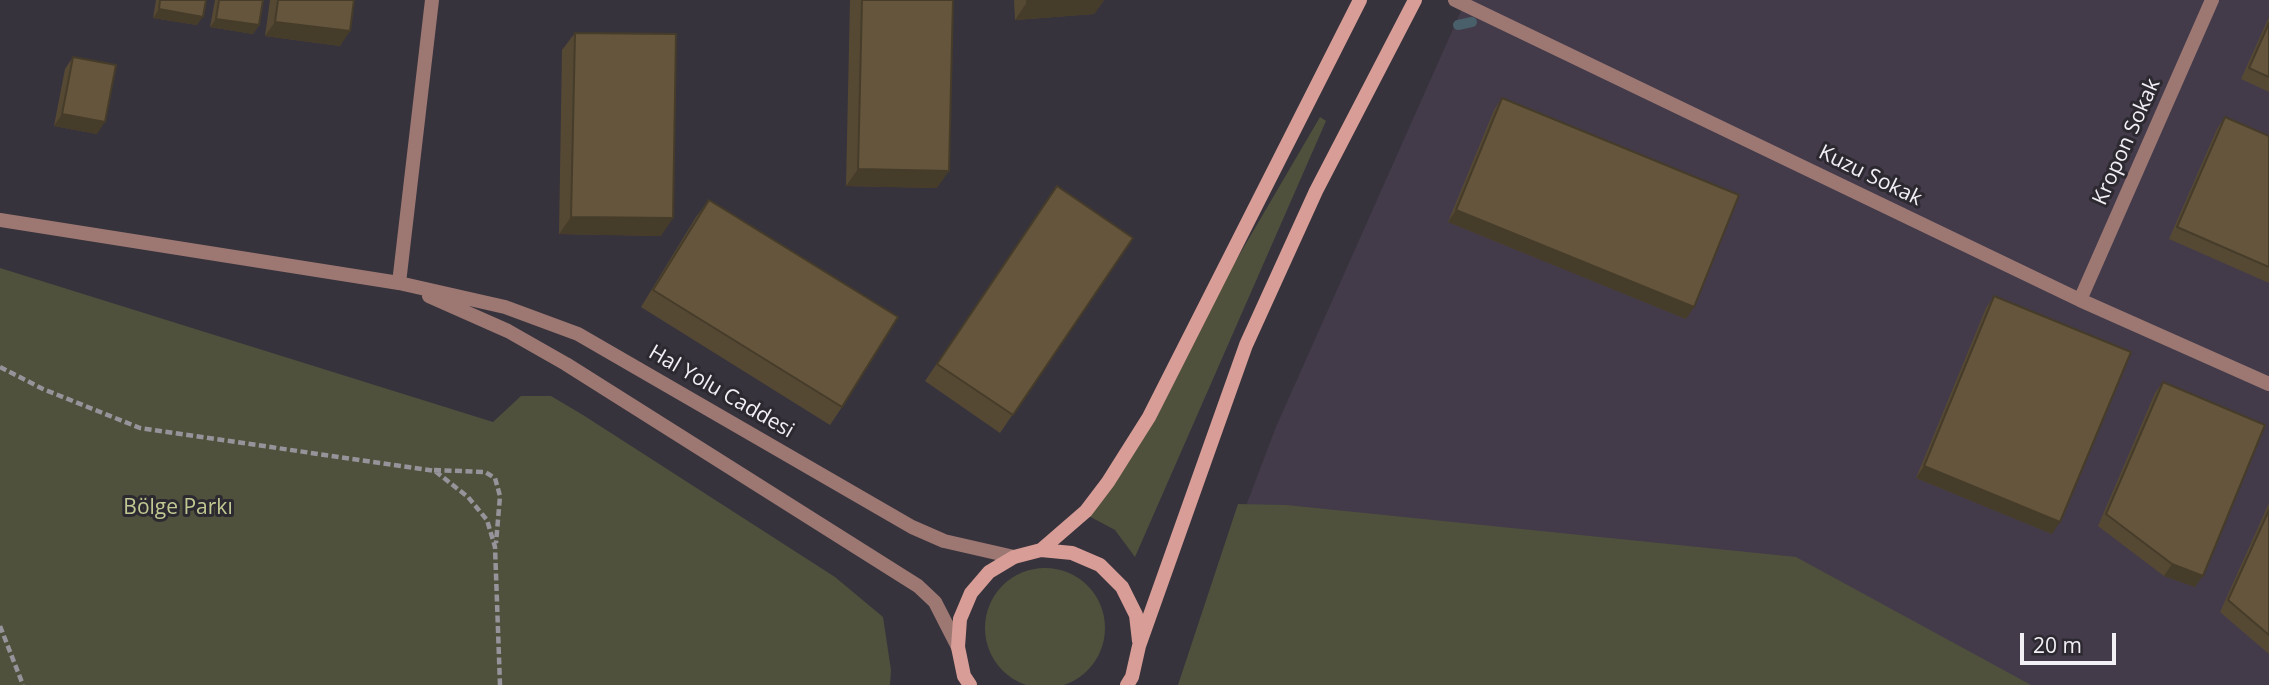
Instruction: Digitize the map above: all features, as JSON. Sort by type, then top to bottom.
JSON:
[{"type":"main road","points":[[1041,550],[1086,511],[1108,482],[1149,417],[1360,0]]},
{"type":"main road","points":[[1127,685],[1246,345],[1316,191],[1415,0]]},
{"type":"main road","points":[[965,682],[958,647],[960,619],[971,593],[989,572],[1014,556],[1041,550],[1072,553],[1100,565],[1122,587],[1136,615],[1139,646]]},
{"type":"street","points":[[399,283],[432,0]]},
{"type":"street","name":"Kuzu Sokak","points":[[1455,0],[2080,300],[2269,384]]},
{"type":"street","name":"Kropon Sokak","points":[[2080,300],[2212,0]]},
{"type":"street","points":[[0,220],[399,283],[508,331],[566,364],[918,586],[935,603],[958,647]]},
{"type":"street","name":"Hal Yolu Caddesi","points":[[399,283],[505,307],[578,334],[912,527],[944,541],[1014,556]]},
{"type":"path","points":[[0,367],[43,389],[139,428],[435,471],[468,496],[487,520],[495,547]]},
{"type":"path","points":[[429,470],[485,472],[495,478],[500,496],[495,547],[500,685]]},
{"type":"path","points":[[0,626],[23,685]]},
{"type":"shaded area","points":[[1466,0],[2269,0],[2269,685],[1178,685],[1276,427]]},
{"type":"green space","points":[[1320,117],[1326,121],[1135,557],[1115,530],[1087,515]]},
{"type":"green space","name":"Bölge Parkı","points":[[0,268],[493,422],[521,396],[551,396],[835,577],[883,617],[891,670],[890,685],[0,685]]},
{"type":"green space","points":[[1238,504],[1286,505],[1796,557],[2031,685],[1178,685]]},
{"type":"green space","points":[[1045,568],[1068,572],[1088,585],[1101,605],[1105,628],[1101,651],[1088,671],[1068,684],[1045,688],[1022,684],[1002,671],[989,651],[985,628],[989,605],[1002,585],[1022,572]]},
{"type":"building","points":[[160,0],[206,0],[203,17],[159,9]]},
{"type":"building","points":[[219,0],[263,0],[259,25],[216,19]]},
{"type":"building","points":[[278,0],[354,0],[350,31],[275,22]]},
{"type":"building","points":[[862,0],[953,0],[949,171],[858,169]]},
{"type":"building","points":[[1027,0],[1063,0],[1027,2]]},
{"type":"building","points":[[2269,23],[2269,77],[2249,68]]},
{"type":"building","points":[[575,33],[676,34],[673,218],[571,217]]},
{"type":"building","points":[[73,57],[116,65],[105,122],[62,114]]},
{"type":"building","points":[[1502,98],[1739,195],[1694,307],[1456,210]]},
{"type":"building","points":[[2225,117],[2269,136],[2269,267],[2177,227]]},
{"type":"building","points":[[1057,186],[1133,238],[1013,415],[937,364]]},
{"type":"building","points":[[709,200],[898,317],[842,407],[653,290]]},
{"type":"building","points":[[1994,296],[2131,352],[2060,522],[1924,466]]},
{"type":"building","points":[[2163,382],[2265,425],[2203,576],[2172,564],[2106,514]]},
{"type":"building","points":[[2269,510],[2269,635],[2228,600]]},
{"type":"waterway","points":[[1458,25],[1472,22]]}]
